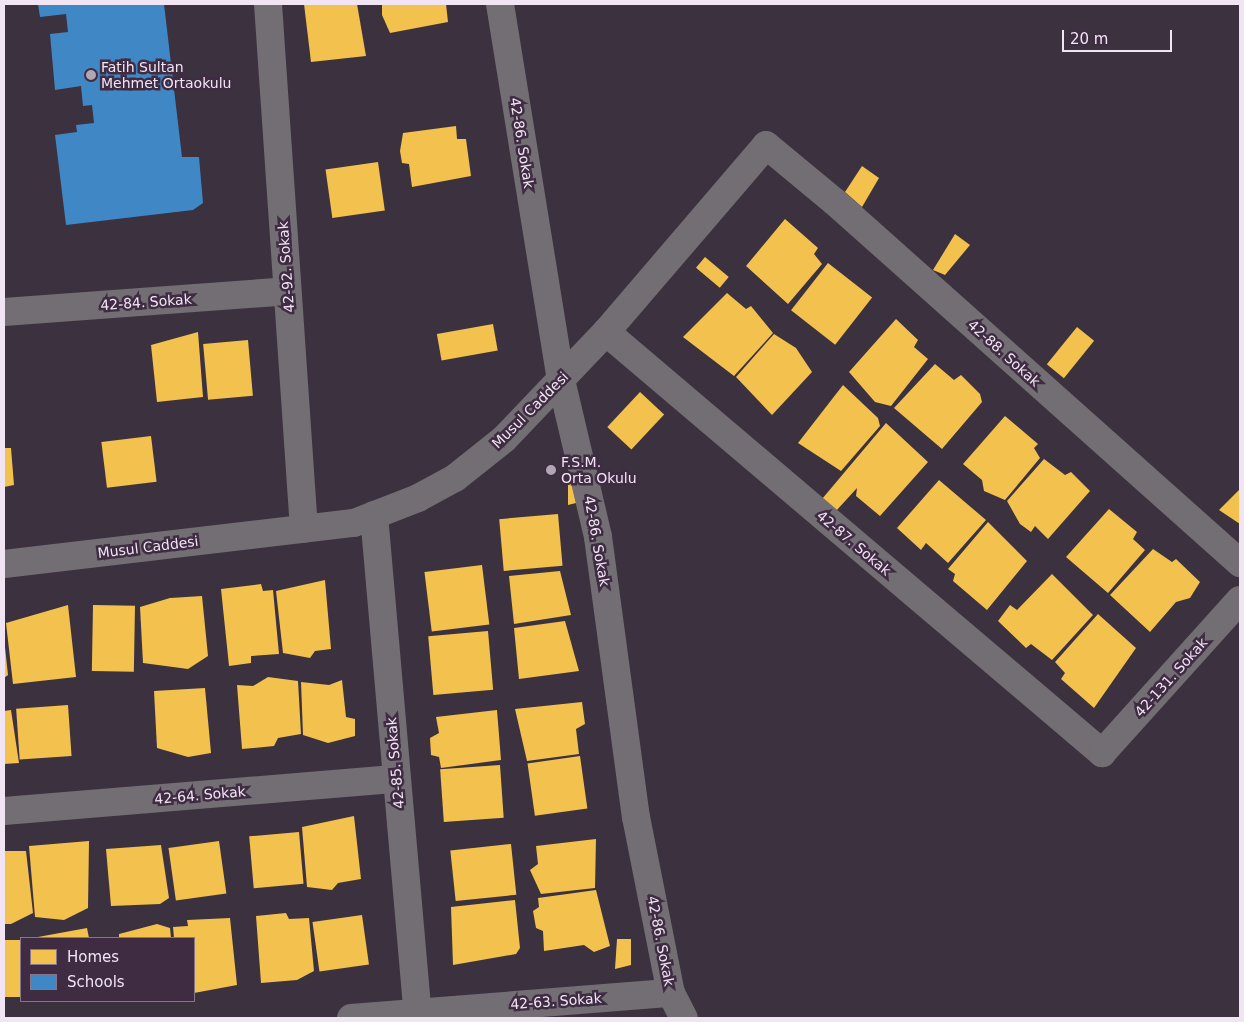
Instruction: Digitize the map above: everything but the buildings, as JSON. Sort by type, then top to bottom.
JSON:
[{"type":"street","name":"42-92. Sokak","points":[[268,4],[304,529]]},
{"type":"street","name":"42-86. Sokak","points":[[500,4],[561,380],[598,537],[636,817],[671,993],[684,1018]]},
{"type":"street","name":"Musul Caddesi","points":[[4,564],[354,523],[418,498],[455,478],[504,439],[606,332],[766,145]]},
{"type":"street","name":"42-88. Sokak","points":[[766,145],[842,208],[1240,563]]},
{"type":"street","name":"42-84. Sokak","points":[[4,312],[287,292]]},
{"type":"street","name":"42-87. Sokak","points":[[606,332],[1102,753]]},
{"type":"street","name":"42-85. Sokak","points":[[374,515],[417,1011]]},
{"type":"street","name":"42-131. Sokak","points":[[1102,753],[1240,600]]},
{"type":"street","name":"42-64. Sokak","points":[[4,811],[396,779]]},
{"type":"street","name":"42-63. Sokak","points":[[351,1018],[417,1011],[671,993]]},
{"type":"place","name":"Fatih Sultan Mehmet Ortaokulu","points":[[91,75]]},
{"type":"place","name":"F.S.M. Orta Okulu","points":[[551,470]]}]
